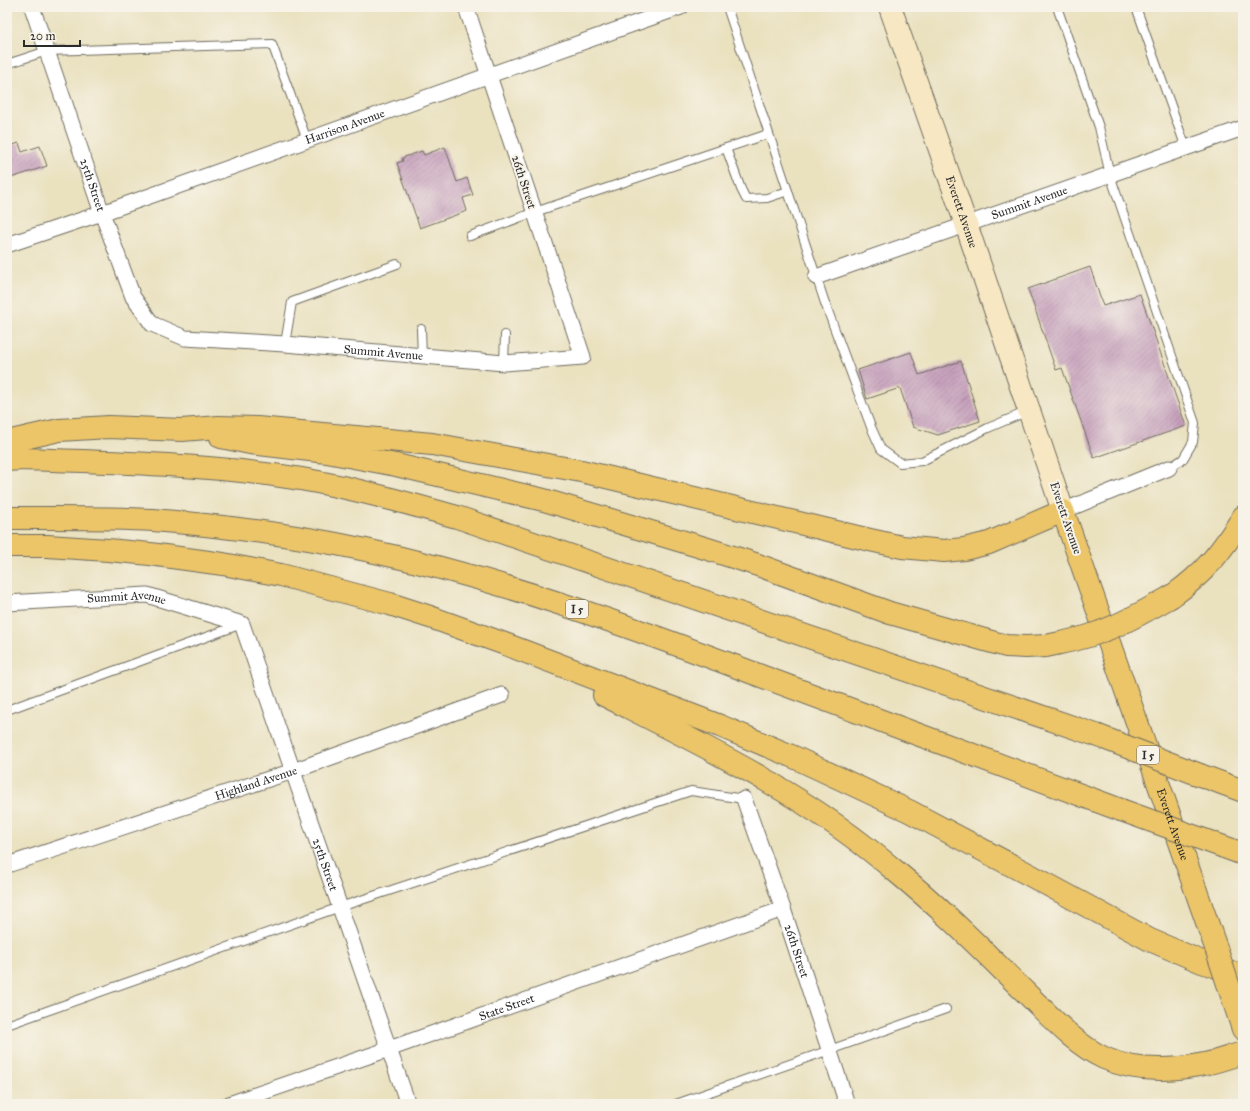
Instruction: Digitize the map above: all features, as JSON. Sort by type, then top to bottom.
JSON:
[{"type":"main road","name":"Everett Avenue","points":[[890,7],[1216,948],[1236,983],[1243,1029]]},
{"type":"main road","points":[[7,442],[59,430],[109,427],[182,430],[219,427],[257,428],[432,444],[581,472],[902,547],[944,551],[964,549],[989,543],[1064,511]]},
{"type":"main road","points":[[182,430],[250,443],[327,452],[396,465],[544,500],[758,565],[890,613],[1006,646],[1046,646],[1081,638],[1100,632],[1146,611],[1172,596],[1206,569],[1225,546],[1243,517]]},
{"type":"main road","name":"I 5","points":[[7,460],[22,459],[123,462],[218,468],[282,476],[351,488],[458,517],[1096,735],[1243,791]]},
{"type":"main road","name":"I 5","points":[[7,518],[150,520],[231,528],[306,538],[367,550],[463,574],[555,602],[644,632],[1234,851]]},
{"type":"main road","points":[[7,546],[47,546],[150,554],[223,564],[260,571],[390,604],[505,644],[720,726],[796,758],[909,811],[1150,940],[1202,962],[1236,983]]},
{"type":"main road","points":[[505,644],[720,754],[769,782],[824,817],[875,854],[928,898],[1086,1049],[1119,1064],[1142,1068],[1171,1068],[1200,1065],[1243,1053]]},
{"type":"street","name":"25th Street","points":[[32,7],[132,298],[152,324],[185,338]]},
{"type":"street","name":"26th Street","points":[[466,7],[582,357]]},
{"type":"street","name":"Harrison Avenue","points":[[7,245],[102,213],[681,7]]},
{"type":"street","name":"Summit Avenue","points":[[816,277],[1243,128]]},
{"type":"street","name":"Summit Avenue","points":[[185,338],[285,344],[504,363],[582,357]]},
{"type":"street","points":[[1064,511],[1169,468]]},
{"type":"street","name":"Summit Avenue","points":[[7,603],[147,595],[242,624]]},
{"type":"street","name":"25th Street","points":[[242,624],[408,1104]]},
{"type":"street","name":"Highland Avenue","points":[[7,865],[293,771],[502,695]]},
{"type":"street","name":"26th Street","points":[[744,799],[847,1104]]},
{"type":"street","name":"State Street","points":[[229,1104],[389,1050],[782,909]]},
{"type":"lane","points":[[727,7],[816,277],[871,428],[881,449],[900,463],[922,461],[988,428],[1030,411]]},
{"type":"lane","points":[[1057,7],[1099,127],[1110,175],[1195,423],[1193,442],[1183,459],[1169,468]]},
{"type":"lane","points":[[1136,7],[1186,148]]},
{"type":"lane","points":[[7,64],[47,50],[272,44],[306,140]]},
{"type":"lane","points":[[470,236],[535,212],[768,134]]},
{"type":"lane","points":[[726,148],[746,199],[767,198],[788,191]]},
{"type":"lane","points":[[285,344],[292,302],[397,264]]},
{"type":"lane","points":[[420,328],[422,356]]},
{"type":"lane","points":[[504,363],[505,335]]},
{"type":"lane","points":[[7,710],[242,624]]},
{"type":"lane","points":[[7,1025],[340,907],[691,791],[744,799]]},
{"type":"lane","points":[[676,1104],[946,1009]]},
{"type":"building","points":[[7,112],[12,125],[7,127]]},
{"type":"building","points":[[19,143],[22,152],[40,146],[47,166],[8,179],[7,147]]},
{"type":"building","points":[[445,147],[457,182],[467,178],[473,195],[463,198],[467,211],[420,228],[397,163],[403,161],[402,158],[422,151],[424,155]]},
{"type":"building","points":[[1090,267],[1103,306],[1140,294],[1186,426],[1094,458],[1062,368],[1056,370],[1028,289]]},
{"type":"building","points":[[911,352],[919,375],[961,361],[980,421],[938,435],[913,427],[900,388],[867,399],[858,370]]}]
